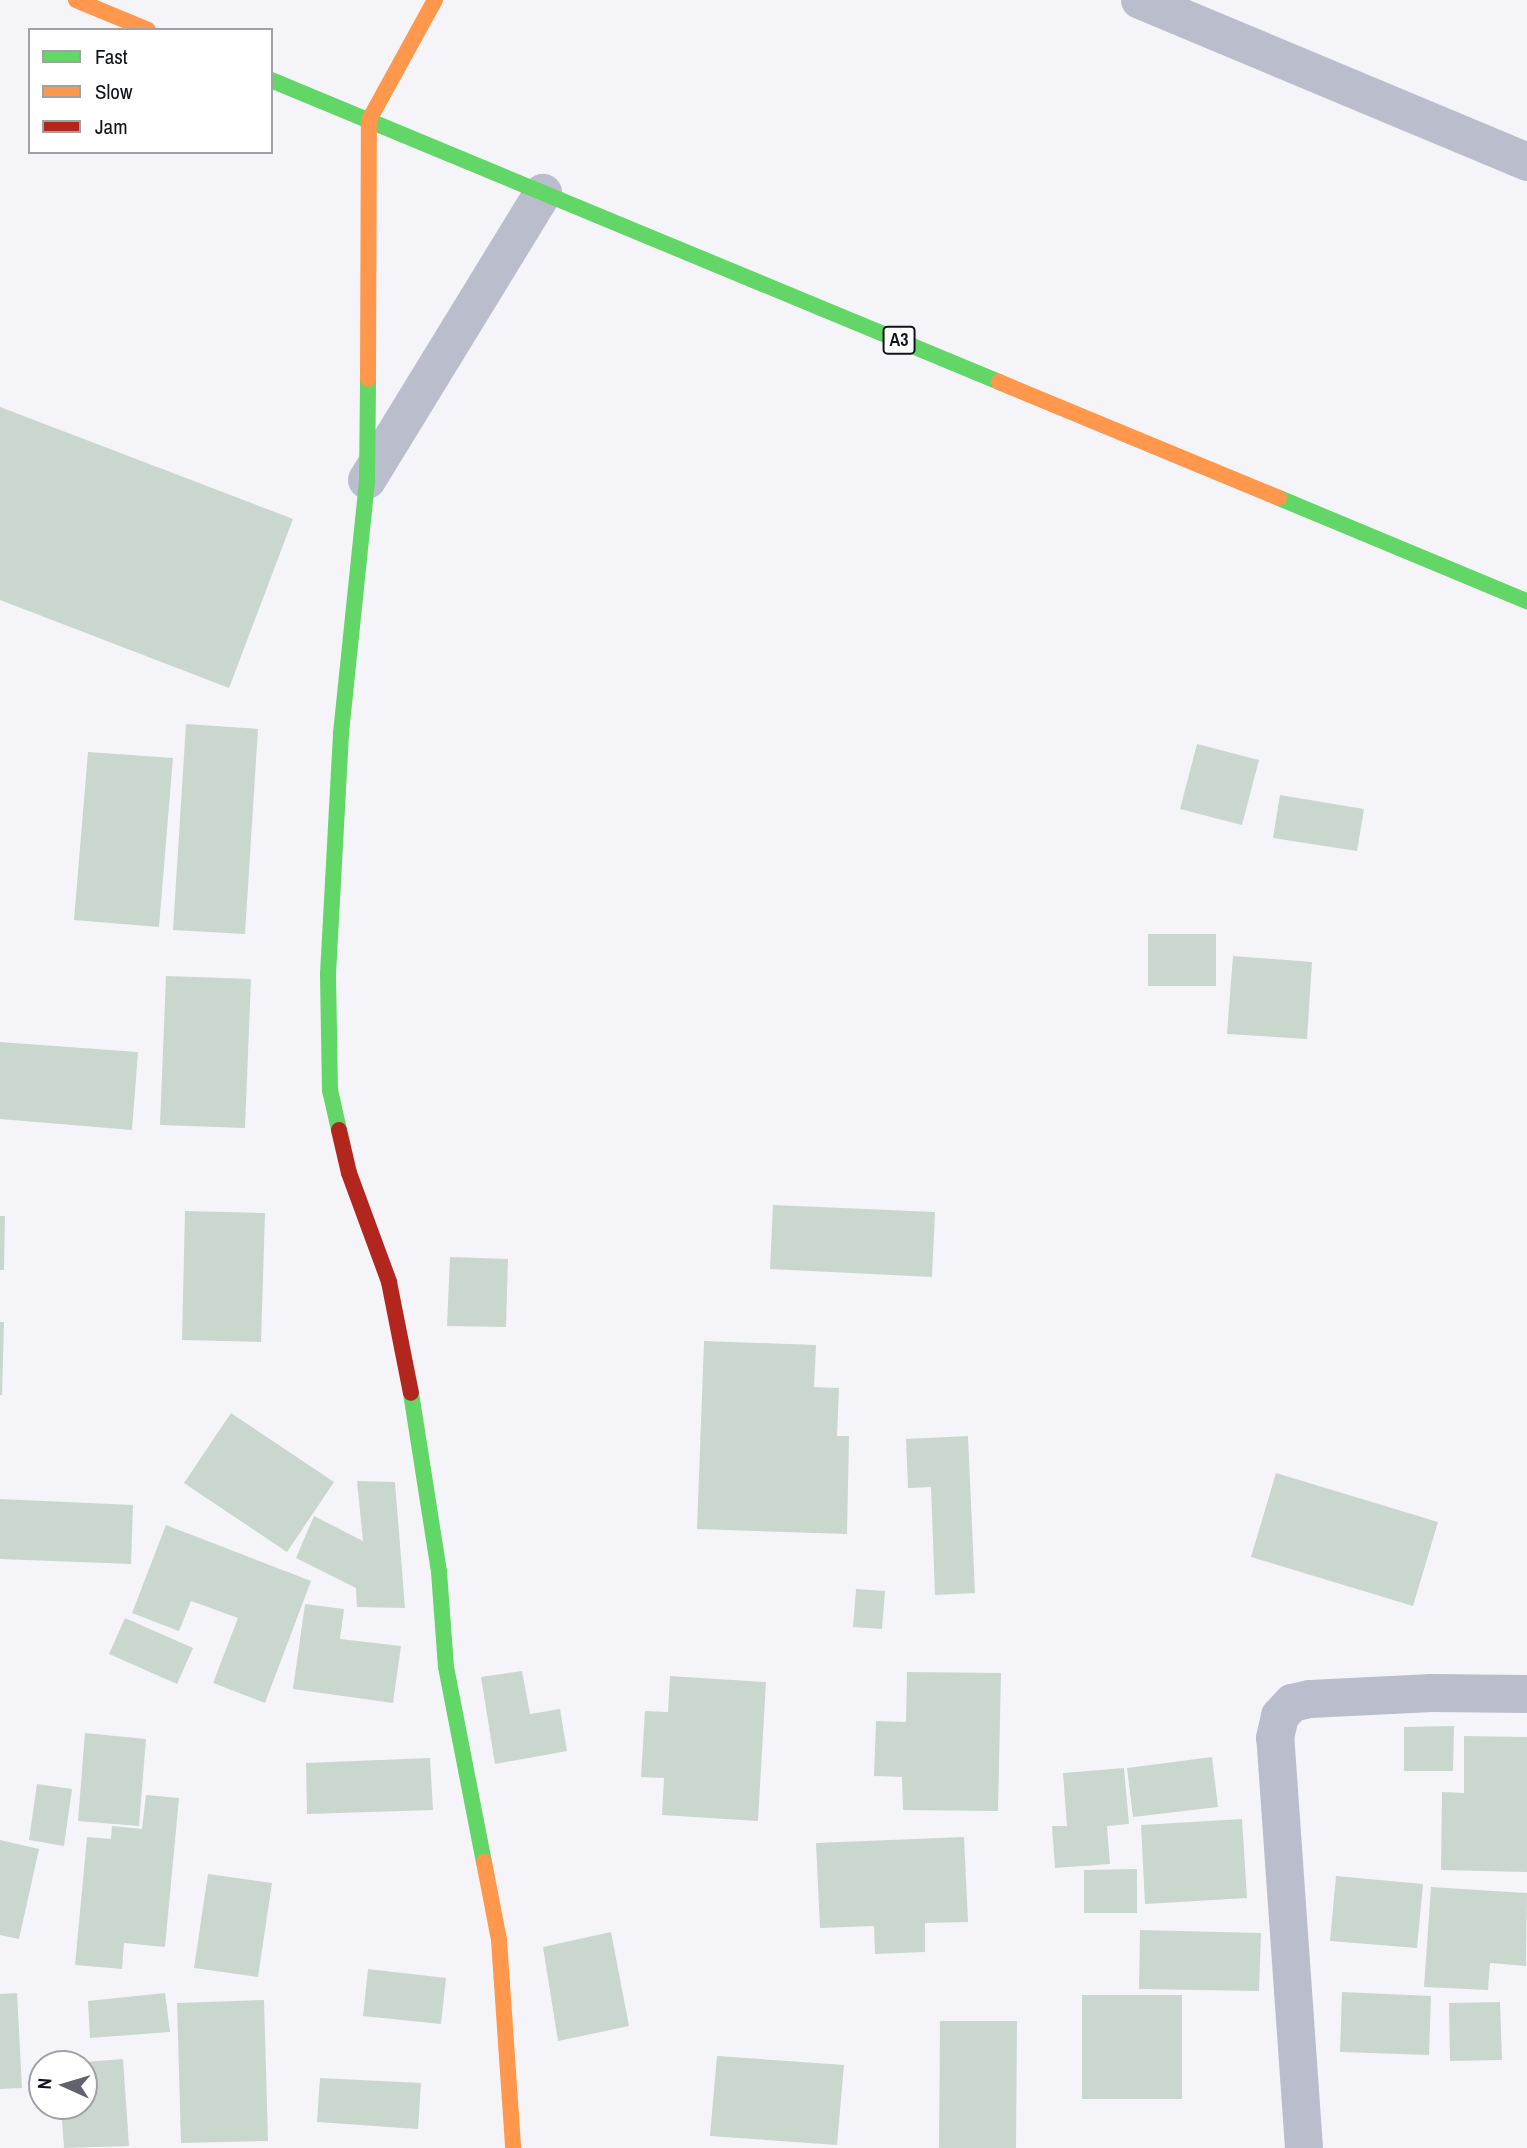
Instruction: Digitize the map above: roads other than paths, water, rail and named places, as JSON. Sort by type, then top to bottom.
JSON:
[{"type":"main road","points":[[76,0],[143,28]]},
{"type":"main road","points":[[435,0],[369,120],[367,481],[340,746],[328,974],[330,1090],[349,1173],[389,1282],[419,1433],[439,1572],[446,1667],[499,1940],[513,2148]]},
{"type":"main road","name":"A3","points":[[273,81],[1527,601]]},
{"type":"street","points":[[1140,0],[1527,162]]},
{"type":"street","points":[[367,481],[543,192]]},
{"type":"street","points":[[1304,2148],[1275,1738],[1280,1716],[1292,1703],[1310,1699],[1432,1693],[1527,1694]]}]
